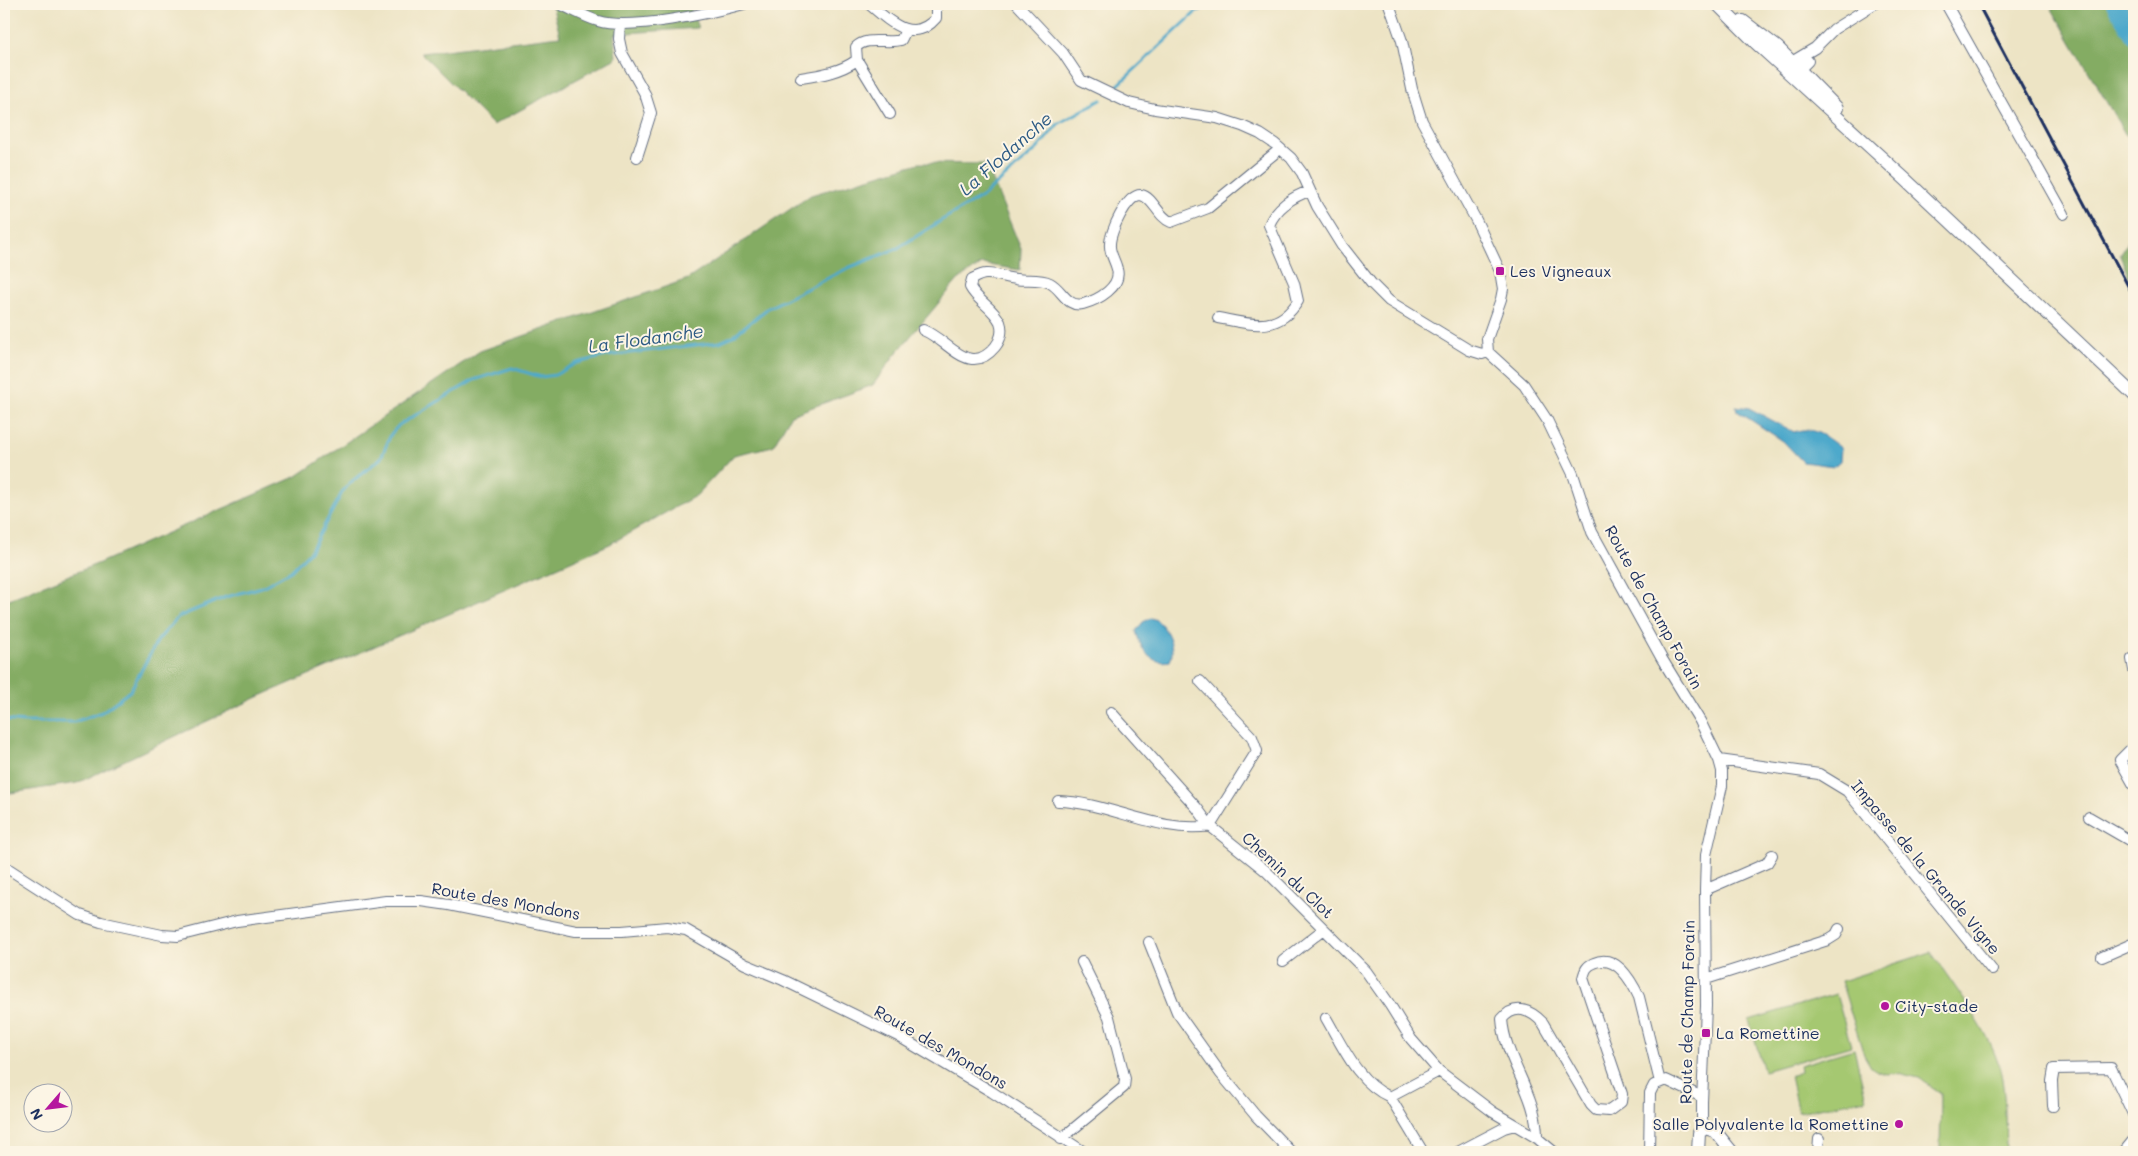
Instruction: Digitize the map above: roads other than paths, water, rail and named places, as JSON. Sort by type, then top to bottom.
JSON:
[{"type":"main road","points":[[1717,4],[1756,43],[1807,83],[1904,178],[2134,395]]},
{"type":"main road","points":[[1722,4],[1799,66],[1807,83]]},
{"type":"main road","points":[[1705,1128],[1715,1131],[1732,1152]]},
{"type":"main road","name":"Route de Champ Forain","points":[[1698,1152],[1699,1133],[1705,1128]]},
{"type":"main road","points":[[2125,1152],[2134,1141]]},
{"type":"street","points":[[559,4],[598,21],[620,24],[704,13],[744,4]]},
{"type":"street","points":[[869,4],[892,24],[906,30],[922,29],[930,25],[936,18],[936,4]]},
{"type":"street","points":[[1017,4],[1063,53],[1081,80],[1129,103],[1155,109],[1217,118],[1242,126],[1260,134],[1280,149],[1291,158],[1302,173],[1316,206],[1342,246],[1371,283],[1389,301],[1469,350],[1482,354],[1488,352],[1487,339],[1502,300],[1503,289],[1500,271],[1472,213],[1422,120],[1412,89],[1402,41],[1390,4]]},
{"type":"street","points":[[1799,66],[1834,29],[1874,4]]},
{"type":"street","points":[[1946,4],[2064,214]]},
{"type":"street","points":[[620,24],[619,39],[622,53],[645,94],[651,112],[637,158]]},
{"type":"street","points":[[890,114],[857,60],[856,47],[862,42],[890,43],[901,40],[906,30]]},
{"type":"street","points":[[1756,43],[1799,66]]},
{"type":"street","points":[[1799,66],[1815,48]]},
{"type":"street","points":[[801,78],[825,75],[849,66],[857,60]]},
{"type":"street","points":[[923,330],[964,356],[974,360],[984,358],[997,345],[1001,336],[1001,325],[997,316],[973,293],[970,287],[972,279],[987,274],[1018,280],[1046,281],[1052,283],[1069,301],[1076,305],[1085,304],[1109,291],[1115,285],[1118,271],[1111,254],[1110,239],[1123,208],[1131,200],[1137,196],[1149,199],[1164,219],[1171,222],[1208,208],[1280,149]]},
{"type":"street","points":[[1218,318],[1268,325],[1291,313],[1298,302],[1294,283],[1269,225],[1272,218],[1288,202],[1298,195],[1310,191]]},
{"type":"street","name":"Route de Champ Forain","points":[[1488,352],[1524,385],[1547,420],[1573,474],[1592,532],[1662,659],[1700,721],[1719,760],[1722,771],[1722,786],[1706,855],[1706,1033],[1702,1097],[1702,1120],[1705,1128]]},
{"type":"street","points":[[2132,659],[2134,670]]},
{"type":"street","points":[[1058,801],[1080,802],[1181,828],[1210,826],[1257,752],[1252,737],[1200,681]]},
{"type":"street","name":"Chemin du Clot","points":[[1111,712],[1198,808],[1210,826],[1266,870],[1366,971],[1411,1039],[1439,1071],[1493,1112],[1537,1138],[1554,1152]]},
{"type":"street","points":[[2134,746],[2120,760],[2134,785]]},
{"type":"street","name":"Impasse de la Grande Vigne","points":[[1719,760],[1819,774],[1832,780],[1847,791],[1992,970]]},
{"type":"street","points":[[2089,817],[2134,843]]},
{"type":"street","points":[[1705,890],[1767,863],[1772,855]]},
{"type":"street","name":"Route des Mondons","points":[[4,866],[80,915],[101,922],[162,935],[178,936],[237,921],[394,901],[449,904],[576,931],[622,932],[667,927],[686,930],[745,964],[784,980],[898,1036],[992,1092],[1061,1139],[1084,1152]]},
{"type":"street","points":[[1283,961],[1324,929]]},
{"type":"street","points":[[1706,979],[1828,940],[1836,935],[1839,929]]},
{"type":"street","points":[[1149,942],[1177,1012],[1221,1074],[1256,1116],[1291,1152]]},
{"type":"street","points":[[2102,957],[2134,943]]},
{"type":"street","points":[[1061,1139],[1124,1087],[1125,1079],[1109,1016],[1082,962]]},
{"type":"street","points":[[1537,1138],[1535,1113],[1503,1035],[1502,1019],[1512,1010],[1528,1010],[1535,1015],[1543,1023],[1591,1105],[1596,1110],[1609,1111],[1620,1102],[1622,1094],[1584,978],[1588,966],[1594,963],[1610,962],[1617,966],[1626,974],[1634,987],[1639,997],[1660,1082]]},
{"type":"street","points":[[1326,1018],[1362,1077],[1378,1092],[1390,1097],[1423,1152]]},
{"type":"street","points":[[2053,1106],[2052,1081],[2054,1069],[2111,1068],[2134,1116]]},
{"type":"street","points":[[1390,1097],[1439,1071]]},
{"type":"street","points":[[1649,1152],[1650,1093],[1654,1085],[1666,1080],[1702,1097]]},
{"type":"street","points":[[1458,1152],[1504,1128],[1515,1125]]},
{"type":"street","points":[[1818,1139],[1818,1152]]},
{"type":"water","points":[[1736,406],[1749,408],[1794,432],[1807,430],[1819,433],[1841,448],[1840,461],[1834,466],[1803,462],[1783,441],[1737,411]]},
{"type":"water","points":[[1151,618],[1161,624],[1171,642],[1172,656],[1170,661],[1163,662],[1151,658],[1140,644],[1136,631],[1143,622]]},
{"type":"waterway","name":"La Flodanche","points":[[1114,89],[1195,13],[1211,4]]},
{"type":"waterway","points":[[2115,4],[2134,35]]},
{"type":"waterway","name":"La Flodanche","points":[[4,720],[74,722],[102,712],[130,691],[158,640],[178,617],[226,597],[262,587],[291,571],[311,550],[343,491],[381,458],[391,434],[399,425],[474,380],[512,368],[541,377],[555,375],[577,363],[606,356],[720,342],[733,336],[768,308],[848,268],[898,248],[983,196],[1038,148],[1058,124],[1101,100]]},
{"type":"railway","points":[[1978,4],[2134,297]]},
{"type":"place","name":"Les Vigneaux","points":[[1500,271]]},
{"type":"place","name":"City-stade","points":[[1885,1006]]},
{"type":"place","name":"La Romettine","points":[[1706,1033]]},
{"type":"place","name":"Salle Polyvalente la Romettine","points":[[1899,1124]]}]
